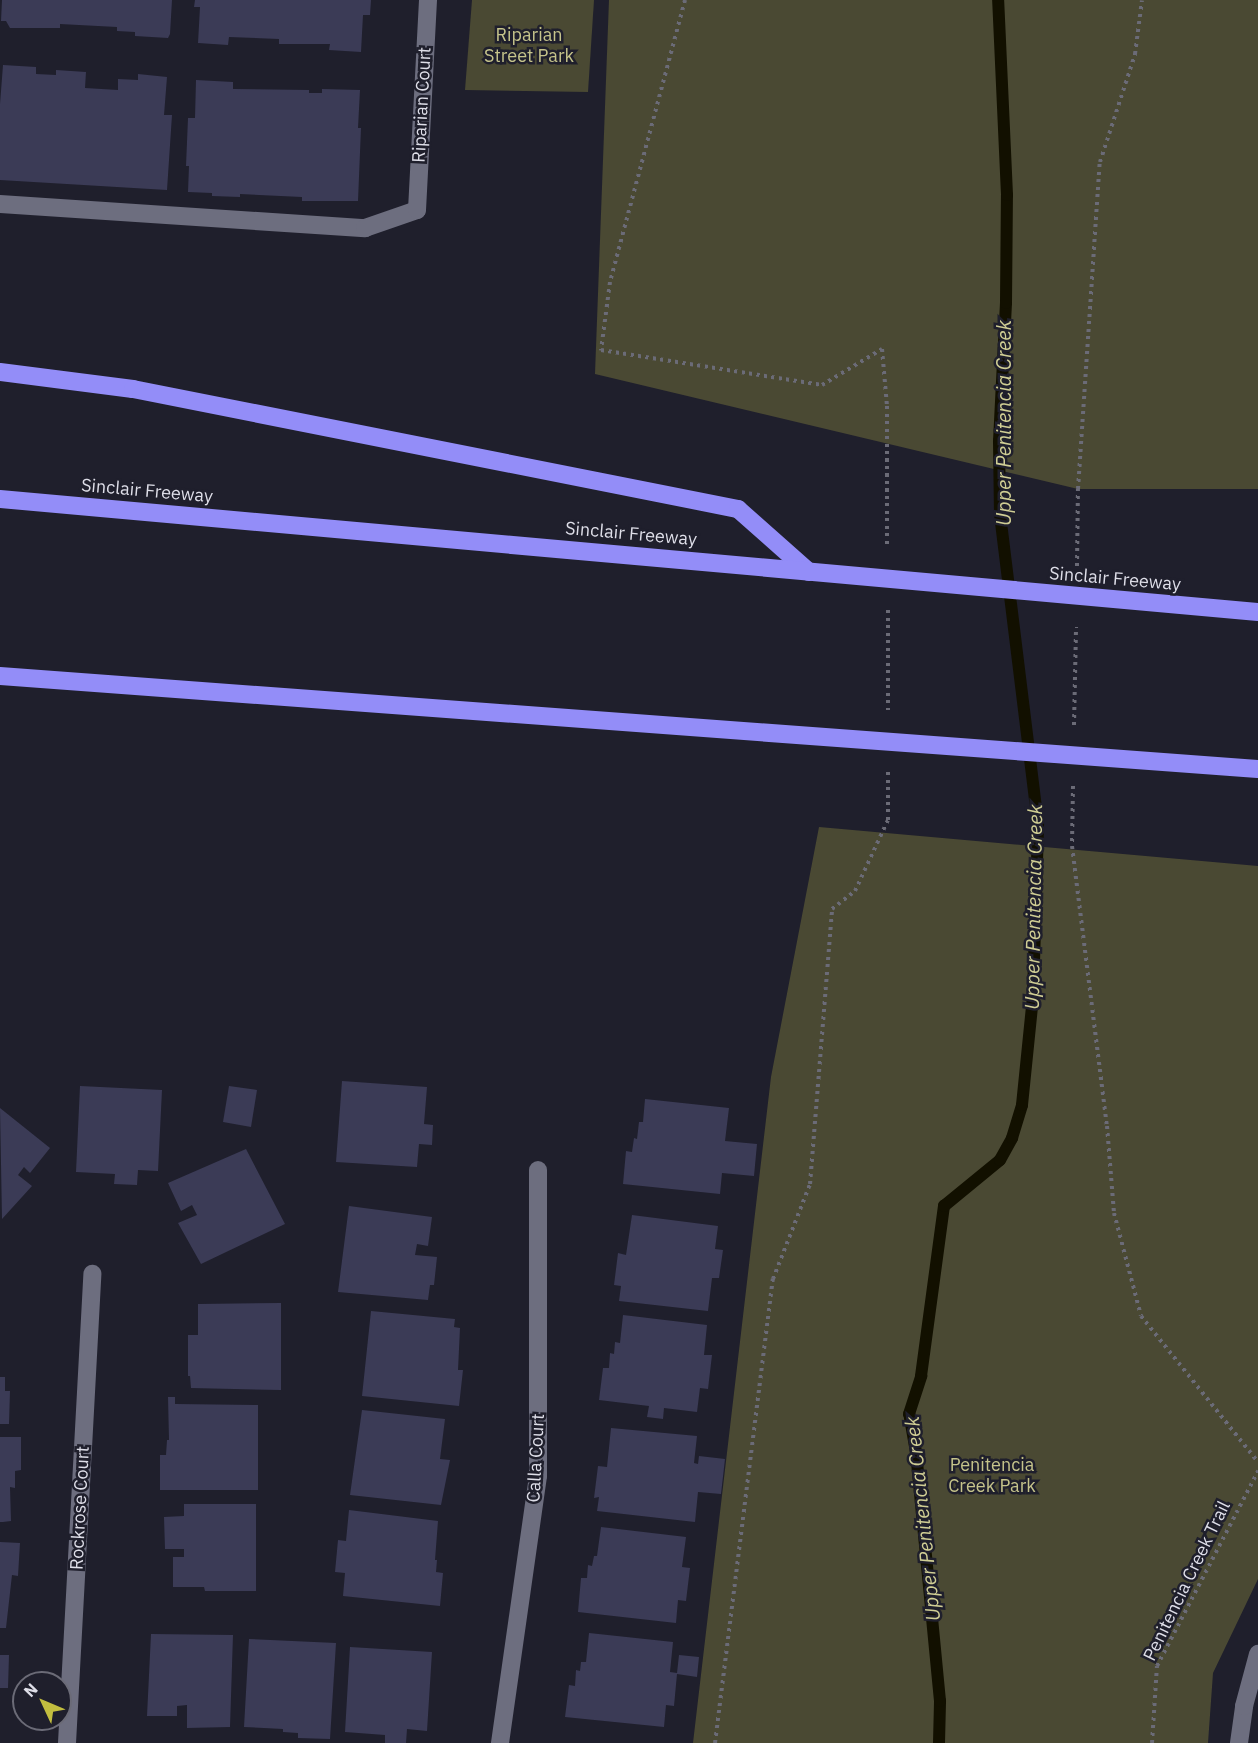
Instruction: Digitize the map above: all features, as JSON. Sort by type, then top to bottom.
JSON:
[{"type":"highway","points":[[0,372],[133,389],[738,509],[809,572]]},
{"type":"highway","name":"Sinclair Freeway","points":[[0,499],[1258,612]]},
{"type":"highway","points":[[0,676],[868,741],[1094,755],[1258,769]]},
{"type":"street","name":"Riparian Court","points":[[0,204],[365,228],[417,210],[428,0]]},
{"type":"street","name":"Calla Court","points":[[500,1743],[538,1476],[538,1170]]},
{"type":"street","name":"Rockrose Court","points":[[67,1743],[92,1274]]},
{"type":"street","points":[[1239,1743],[1244,1706],[1258,1654]]},
{"type":"path","points":[[685,0],[610,282],[602,350],[822,385],[882,349],[887,406],[887,560]]},
{"type":"path","points":[[888,607],[888,714]]},
{"type":"path","points":[[715,1743],[773,1280],[810,1184],[832,909],[855,891],[888,820],[888,761]]},
{"type":"path","name":"Penitencia Creek Trail","points":[[1152,1743],[1157,1666],[1258,1471]]},
{"type":"green space","name":"Riparian Street Park","points":[[472,0],[594,0],[588,92],[465,90]]},
{"type":"green space","points":[[609,0],[1258,0],[1258,489],[1078,489],[595,374]]},
{"type":"green space","name":"Penitencia Creek Park","points":[[819,827],[1258,866],[1258,1579],[1213,1673],[1208,1743],[693,1743],[771,1077]]},
{"type":"building","points":[[2,0],[172,0],[170,34],[168,38],[135,36],[135,32],[117,31],[117,27],[60,24],[60,28],[10,28],[6,21],[1,21]]},
{"type":"building","points":[[195,0],[371,0],[370,15],[363,15],[361,52],[329,50],[330,44],[279,44],[279,39],[229,37],[228,45],[198,43],[200,7],[194,7]]},
{"type":"building","points":[[3,65],[36,67],[36,74],[56,75],[56,70],[86,72],[85,88],[118,90],[118,79],[138,80],[138,74],[167,77],[164,115],[172,115],[167,190],[0,180],[0,104]]},
{"type":"building","points":[[196,80],[233,82],[233,89],[309,90],[309,93],[322,93],[322,89],[360,90],[358,201],[302,201],[302,197],[240,194],[240,197],[212,196],[212,193],[188,192],[189,166],[186,166],[188,118],[195,118]]},
{"type":"building","points":[[342,1081],[427,1087],[424,1124],[433,1125],[432,1145],[419,1144],[417,1167],[336,1162]]},
{"type":"building","points":[[80,1086],[162,1090],[158,1171],[138,1170],[137,1185],[114,1184],[115,1174],[76,1172]]},
{"type":"building","points":[[229,1086],[257,1090],[251,1127],[223,1122]]},
{"type":"building","points":[[645,1099],[729,1108],[725,1141],[757,1144],[754,1176],[722,1173],[720,1194],[623,1184],[626,1151],[632,1152],[634,1138],[637,1139],[639,1122],[643,1122]]},
{"type":"building","points":[[0,1108],[50,1148],[30,1173],[24,1167],[18,1175],[32,1186],[2,1219]]},
{"type":"building","points":[[246,1149],[285,1224],[201,1264],[178,1223],[197,1215],[192,1205],[181,1211],[168,1183]]},
{"type":"building","points":[[349,1206],[432,1217],[428,1246],[417,1244],[415,1255],[437,1257],[434,1285],[430,1285],[428,1300],[338,1292]]},
{"type":"building","points":[[632,1215],[718,1226],[715,1249],[723,1250],[719,1278],[712,1278],[708,1311],[619,1301],[621,1286],[614,1285],[618,1253],[626,1255]]},
{"type":"building","points":[[281,1303],[281,1390],[191,1388],[190,1376],[188,1376],[188,1335],[198,1335],[198,1304]]},
{"type":"building","points":[[371,1311],[455,1319],[454,1327],[460,1328],[458,1370],[463,1370],[459,1406],[362,1396]]},
{"type":"building","points":[[623,1315],[707,1325],[704,1355],[712,1355],[708,1389],[700,1388],[697,1412],[664,1408],[663,1419],[647,1417],[649,1406],[599,1400],[603,1368],[609,1368],[610,1353],[614,1354],[615,1342],[620,1343]]},
{"type":"building","points":[[0,1377],[5,1377],[5,1391],[10,1391],[9,1424],[0,1424]]},
{"type":"building","points":[[168,1397],[175,1397],[175,1404],[258,1405],[258,1490],[160,1490],[160,1455],[166,1455],[167,1440],[169,1440]]},
{"type":"building","points":[[362,1410],[445,1419],[440,1459],[450,1460],[441,1505],[350,1495]]},
{"type":"building","points":[[611,1428],[697,1436],[694,1463],[698,1464],[699,1456],[725,1459],[721,1494],[698,1492],[695,1522],[597,1511],[599,1497],[594,1498],[598,1466],[607,1467]]},
{"type":"building","points":[[0,1437],[21,1437],[21,1470],[15,1471],[15,1488],[10,1487],[11,1521],[3,1522],[0,1522]]},
{"type":"building","points":[[184,1504],[256,1504],[256,1591],[205,1591],[204,1587],[173,1587],[173,1557],[184,1557],[184,1549],[165,1549],[164,1517],[184,1516]]},
{"type":"building","points":[[349,1510],[438,1521],[435,1560],[437,1560],[436,1572],[443,1573],[440,1606],[343,1596],[345,1573],[335,1572],[338,1540],[346,1541]]},
{"type":"building","points":[[601,1527],[686,1537],[682,1567],[690,1568],[686,1601],[678,1600],[676,1623],[578,1612],[581,1578],[587,1578],[588,1565],[592,1566],[594,1556],[597,1556]]},
{"type":"building","points":[[0,1542],[20,1543],[18,1576],[12,1575],[6,1628],[0,1628]]},
{"type":"building","points":[[589,1633],[673,1642],[670,1672],[677,1673],[679,1655],[699,1657],[697,1677],[677,1674],[674,1706],[666,1705],[664,1727],[565,1717],[569,1685],[575,1686],[576,1670],[580,1671],[581,1662],[586,1662]]},
{"type":"building","points":[[151,1634],[233,1635],[230,1727],[187,1728],[187,1705],[177,1706],[177,1716],[147,1716]]},
{"type":"building","points":[[249,1639],[336,1643],[330,1739],[298,1738],[298,1733],[283,1732],[283,1729],[244,1727]]},
{"type":"building","points":[[350,1647],[432,1652],[427,1731],[407,1729],[406,1743],[385,1743],[385,1735],[345,1732]]},
{"type":"building","points":[[0,1655],[9,1655],[8,1688],[0,1688]]},
{"type":"waterway","name":"Upper Penitencia Creek","points":[[939,1743],[940,1701],[916,1452],[909,1414],[921,1376],[944,1206],[1000,1160],[1012,1138],[1022,1105],[1033,996],[1038,824],[1000,514],[999,441],[1006,303],[1007,195],[998,0]]}]
